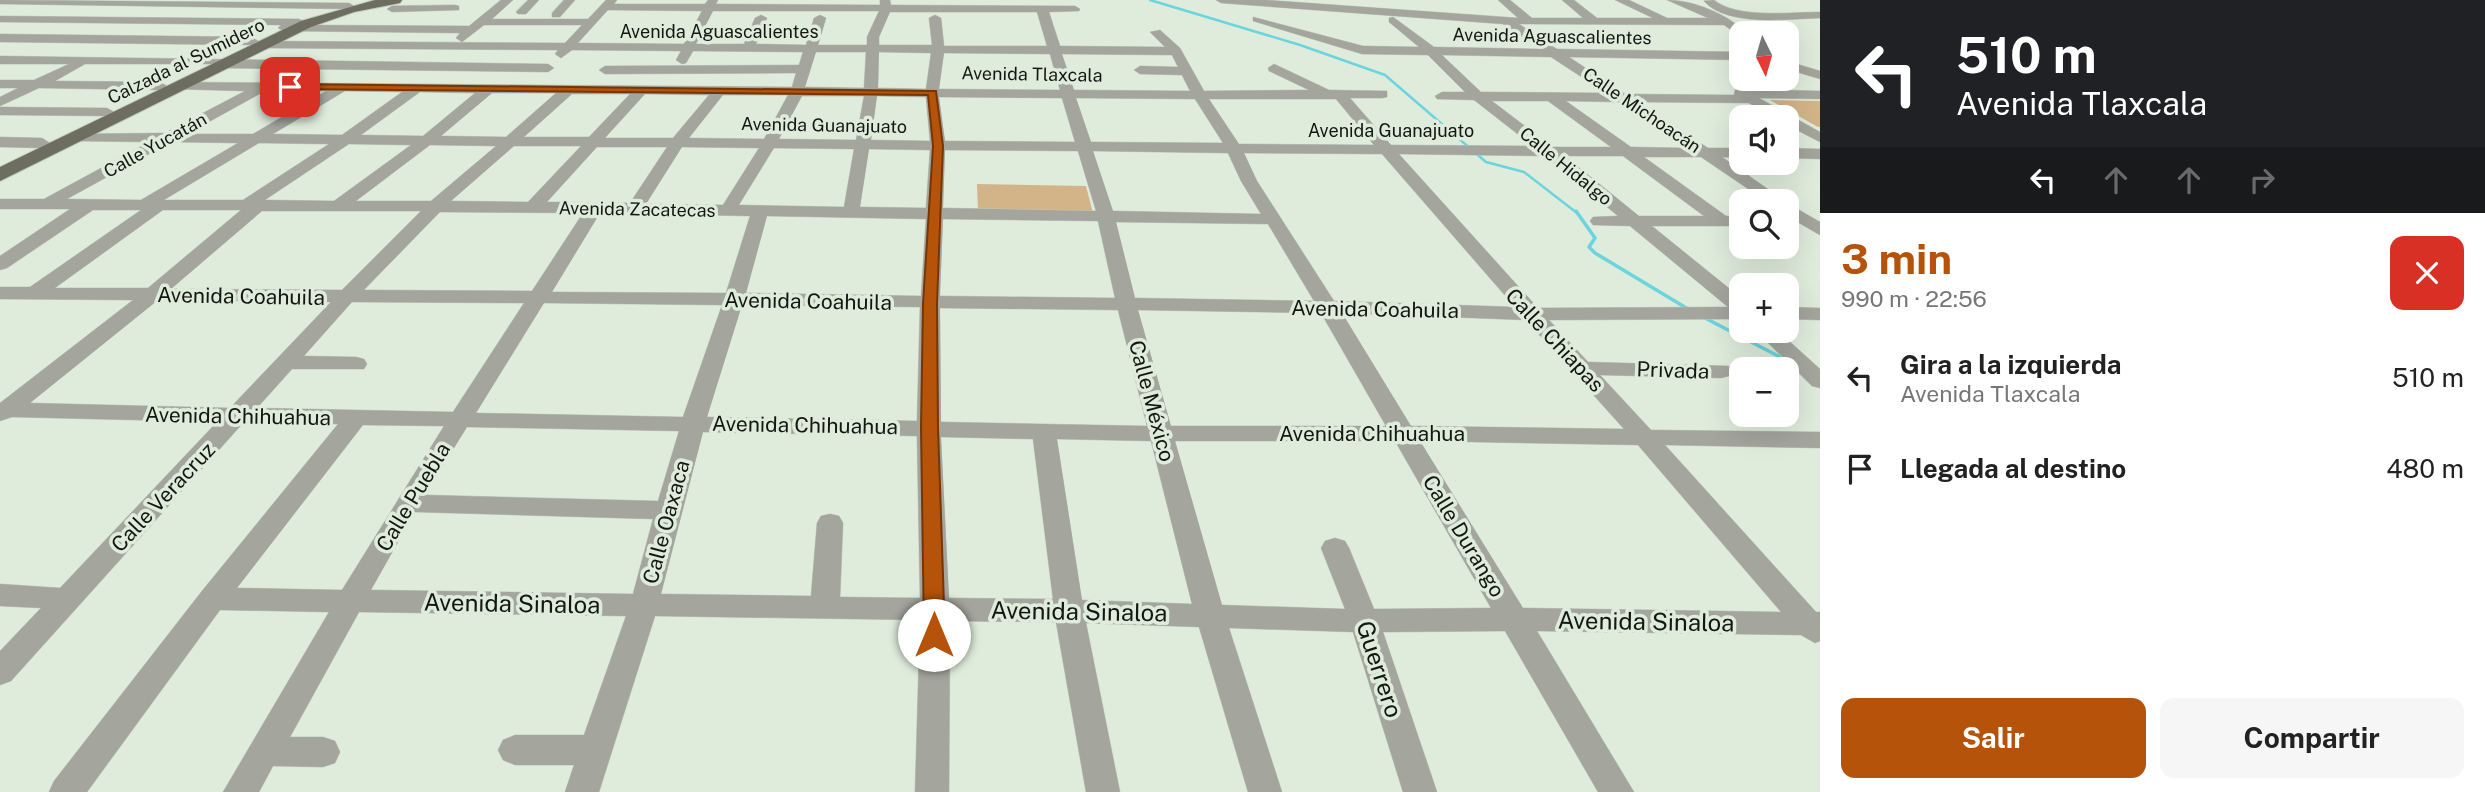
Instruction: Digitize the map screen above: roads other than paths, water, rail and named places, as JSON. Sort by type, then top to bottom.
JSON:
[{"type":"main road","name":"Calzada al Sumidero","points":[[0,175],[294,26],[347,4],[375,0]]},
{"type":"main road","name":"Calzada al Sumidero","points":[[294,26],[341,12],[394,5]]},
{"type":"main road","name":"Calzada al Sumidero","points":[[0,163],[160,86],[218,63]]},
{"type":"street","points":[[394,5],[452,10],[465,0]]},
{"type":"street","points":[[398,87],[428,66],[508,0]]},
{"type":"street","points":[[522,12],[534,0]]},
{"type":"street","points":[[556,15],[570,0]]},
{"type":"street","points":[[1222,0],[1344,4],[1402,17]]},
{"type":"street","name":"Calle Hidalgo","points":[[1393,0],[1402,17],[1432,52],[1477,96],[1634,220],[1729,301]]},
{"type":"street","points":[[1503,0],[1528,20]]},
{"type":"street","points":[[1567,0],[1594,21]]},
{"type":"street","points":[[1620,0],[1672,22]]},
{"type":"street","points":[[1672,0],[1727,22]]},
{"type":"street","points":[[1,1],[347,4]]},
{"type":"street","points":[[1249,1],[1261,18],[1356,19],[1466,15],[1506,21],[1727,22]]},
{"type":"street","points":[[1716,8],[1709,1],[1733,1]]},
{"type":"street","points":[[528,89],[608,4],[885,4],[1075,9]]},
{"type":"street","points":[[659,90],[689,49],[711,4]]},
{"type":"street","points":[[851,213],[871,92],[873,37],[885,4]]},
{"type":"street","points":[[1344,4],[1356,19]]},
{"type":"street","points":[[1692,8],[1716,8],[1747,15],[1820,15]]},
{"type":"street","name":"Calle México","points":[[1042,9],[1106,217],[1127,307],[1210,615],[1265,792]]},
{"type":"street","points":[[748,49],[761,18]]},
{"type":"street","points":[[727,211],[769,144],[797,92],[808,49],[820,18]]},
{"type":"street","points":[[932,792],[935,608],[929,427],[930,304],[938,146],[933,100],[938,49],[935,18]]},
{"type":"street","name":"Avenida Aguascalientes","points":[[1261,18],[1362,50],[1729,56]]},
{"type":"street","points":[[0,19],[294,26],[477,26],[591,22]]},
{"type":"street","points":[[0,38],[46,19]]},
{"type":"street","points":[[0,102],[166,21]]},
{"type":"street","name":"Calle Michoacán","points":[[1506,21],[1759,189]]},
{"type":"street","name":"Calle Durango","points":[[1156,32],[1177,51],[1199,95],[1234,148],[1249,181],[1328,307],[1617,792]]},
{"type":"street","name":"Avenida Aguascalientes","points":[[0,38],[450,47],[1177,51]]},
{"type":"street","points":[[0,60],[548,68]]},
{"type":"street","name":"Calle Chiapas","points":[[1274,68],[1341,96],[1531,314],[1816,628]]},
{"type":"street","points":[[605,70],[803,69]]},
{"type":"street","points":[[1799,69],[1820,73]]},
{"type":"street","points":[[1140,70],[1186,71]]},
{"type":"street","points":[[1039,79],[1065,87]]},
{"type":"street","points":[[0,84],[160,86]]},
{"type":"street","name":"Avenida Tlaxcala","points":[[179,86],[871,92],[933,100],[1065,87],[1199,95],[1382,94]]},
{"type":"street","name":"Calle Yucatán","points":[[47,204],[263,86]]},
{"type":"street","points":[[35,293],[151,205],[343,87]]},
{"type":"street","points":[[2,412],[152,295],[252,205],[418,87]]},
{"type":"street","points":[[1721,87],[1761,105]]},
{"type":"street","points":[[338,206],[426,141],[488,89]]},
{"type":"street","name":"Calle Veracruz","points":[[0,672],[346,297],[435,207],[568,90]]},
{"type":"street","points":[[533,206],[641,90]]},
{"type":"street","points":[[635,210],[677,143],[719,91]]},
{"type":"street","points":[[1442,96],[1820,95]]},
{"type":"street","points":[[1550,96],[1722,221]]},
{"type":"street","points":[[933,100],[993,107]]},
{"type":"street","points":[[0,111],[107,111]]},
{"type":"street","points":[[1799,126],[1820,138]]},
{"type":"street","name":"Avenida Guanajuato","points":[[75,137],[1729,153]]},
{"type":"street","points":[[0,142],[42,143]]},
{"type":"street","points":[[1799,153],[1820,154]]},
{"type":"street","name":"Avenida Zacatecas","points":[[0,204],[533,206],[635,210],[1274,219]]},
{"type":"street","name":"Calle Yucatán","points":[[0,264],[90,204]]},
{"type":"street","name":"Calle Puebla","points":[[240,792],[407,503],[595,208]]},
{"type":"street","name":"Calle Oaxaca","points":[[582,792],[644,606],[693,423],[760,211]]},
{"type":"street","points":[[1799,215],[1816,225]]},
{"type":"street","points":[[1599,220],[1729,221]]},
{"type":"street","name":"Avenida Coahuila","points":[[0,293],[734,299],[1127,307],[1328,307],[1531,314],[1729,312]]},
{"type":"street","points":[[1799,313],[1820,314]]},
{"type":"street","points":[[1779,343],[1813,375]]},
{"type":"street","points":[[288,362],[356,364]]},
{"type":"street","name":"Privada","points":[[1582,368],[1721,371]]},
{"type":"street","name":"Avenida Chihuahua","points":[[2,412],[929,427],[1161,434],[1643,435],[1820,440]]},
{"type":"street","points":[[66,792],[212,599],[355,419]]},
{"type":"street","points":[[1044,430],[1069,611],[1103,792]]},
{"type":"street","points":[[407,503],[668,510]]},
{"type":"street","points":[[825,607],[830,523]]},
{"type":"street","name":"Guerrero","points":[[1335,548],[1364,621],[1420,792]]},
{"type":"street","points":[[0,595],[67,599]]},
{"type":"street","name":"Avenida Sinaloa","points":[[212,599],[935,608],[1364,621],[1513,619],[1816,628]]},
{"type":"street","points":[[515,750],[596,750]]},
{"type":"street","points":[[263,751],[324,752]]},
{"type":"waterway","points":[[1150,0],[1300,45],[1385,75],[1486,162],[1524,172],[1577,213]]},
{"type":"waterway","points":[[1576,211],[1595,238],[1589,247],[1595,253],[1688,309]]},
{"type":"waterway","points":[[1705,318],[1780,357]]}]
